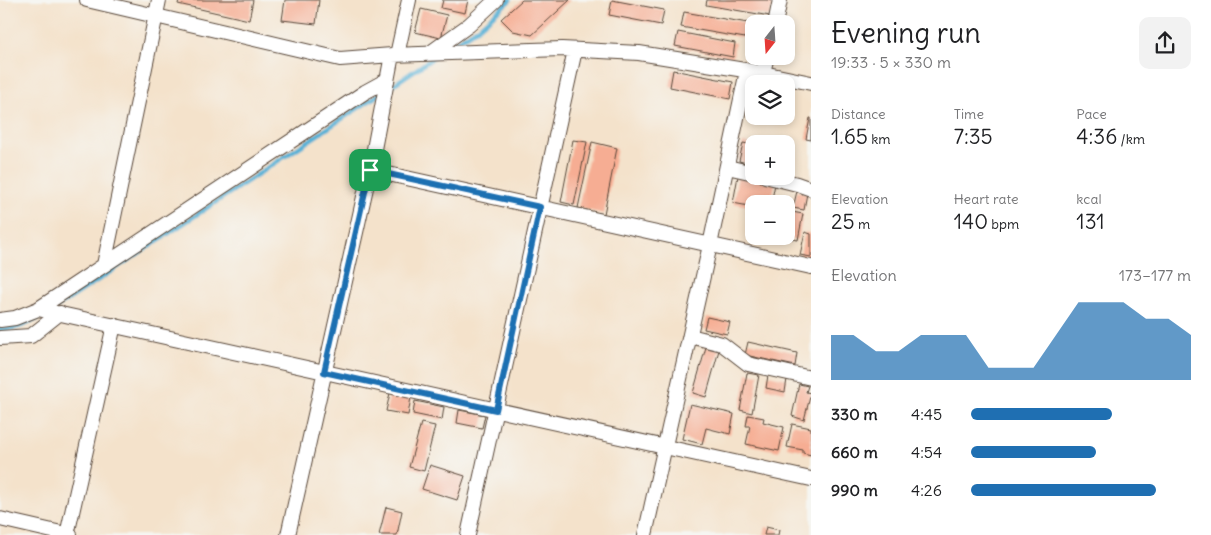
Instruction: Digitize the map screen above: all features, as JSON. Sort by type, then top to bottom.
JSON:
[{"type":"street","points":[[87,0],[340,59],[463,52],[575,50],[639,53],[811,84]]},
{"type":"street","points":[[104,265],[159,0]]},
{"type":"street","points":[[288,535],[370,170],[387,81],[409,0]]},
{"type":"street","points":[[432,53],[469,25],[496,0]]},
{"type":"street","points":[[777,15],[780,0]]},
{"type":"street","points":[[468,535],[575,50]]},
{"type":"street","points":[[763,74],[765,65]]},
{"type":"street","points":[[645,535],[747,71]]},
{"type":"street","points":[[0,338],[31,336],[50,311],[104,265],[365,92],[387,81]]},
{"type":"street","points":[[727,167],[745,171]]},
{"type":"street","points":[[370,170],[811,267]]},
{"type":"street","points":[[795,183],[811,189]]},
{"type":"street","points":[[0,320],[50,311],[811,479]]},
{"type":"street","points":[[0,519],[68,535],[114,325]]},
{"type":"street","points":[[690,336],[722,344],[748,364],[811,378]]},
{"type":"building","points":[[179,0],[253,0],[249,20],[178,4]]},
{"type":"building","points":[[285,0],[319,0],[316,24],[282,20]]},
{"type":"building","points":[[443,0],[468,0],[465,13],[441,8]]},
{"type":"building","points":[[522,0],[570,0],[532,35],[513,31],[501,19]]},
{"type":"building","points":[[612,0],[664,10],[661,25],[609,15]]},
{"type":"building","points":[[707,0],[773,1],[770,15],[706,5]]},
{"type":"building","points":[[421,9],[447,15],[441,38],[415,32]]},
{"type":"building","points":[[684,12],[745,22],[745,38],[681,27]]},
{"type":"building","points":[[678,32],[735,43],[733,57],[675,46]]},
{"type":"building","points":[[673,70],[733,82],[730,99],[670,87]]},
{"type":"building","points":[[811,118],[811,140],[806,139]]},
{"type":"building","points":[[573,140],[587,142],[574,205],[561,202]]},
{"type":"building","points":[[592,142],[617,148],[604,214],[578,208]]},
{"type":"building","points":[[743,143],[745,143],[745,163],[739,161]]},
{"type":"building","points":[[738,176],[745,178],[745,185],[775,185],[773,195],[745,195],[745,205],[733,203]]},
{"type":"building","points":[[797,191],[807,193],[804,210],[795,208]]},
{"type":"building","points":[[795,213],[803,214],[798,240],[795,239]]},
{"type":"building","points":[[805,232],[811,234],[811,257],[800,255]]},
{"type":"building","points":[[707,317],[730,322],[727,334],[704,329]]},
{"type":"building","points":[[748,342],[797,353],[795,366],[745,355]]},
{"type":"building","points":[[706,347],[719,350],[706,397],[693,393]]},
{"type":"building","points":[[747,373],[759,375],[752,413],[740,410]]},
{"type":"building","points":[[768,375],[787,379],[785,392],[766,388]]},
{"type":"building","points":[[799,384],[808,386],[806,392],[811,393],[804,420],[792,416]]},
{"type":"building","points":[[390,393],[411,397],[408,415],[386,411]]},
{"type":"building","points":[[415,401],[444,407],[442,420],[413,414]]},
{"type":"building","points":[[690,404],[734,414],[730,434],[706,428],[702,444],[682,439]]},
{"type":"building","points":[[459,410],[485,415],[482,428],[457,423]]},
{"type":"building","points":[[748,415],[764,418],[763,422],[784,427],[779,451],[746,444],[750,426],[746,426]]},
{"type":"building","points":[[421,423],[435,426],[424,471],[409,467]]},
{"type":"building","points":[[792,424],[811,428],[811,455],[803,453],[803,450],[787,447]]},
{"type":"building","points":[[430,465],[465,476],[457,500],[422,489]]},
{"type":"building","points":[[386,507],[402,511],[397,535],[379,535]]},
{"type":"building","points":[[766,527],[779,530],[778,535],[764,535]]},
{"type":"waterway","points":[[452,45],[478,28],[510,0]]},
{"type":"waterway","points":[[390,87],[433,58]]},
{"type":"waterway","points":[[54,309],[381,93]]},
{"type":"waterway","points":[[0,329],[17,327],[45,314]]},
{"type":"route","points":[[370,170],[540,207],[496,410],[324,372],[370,170]]}]
